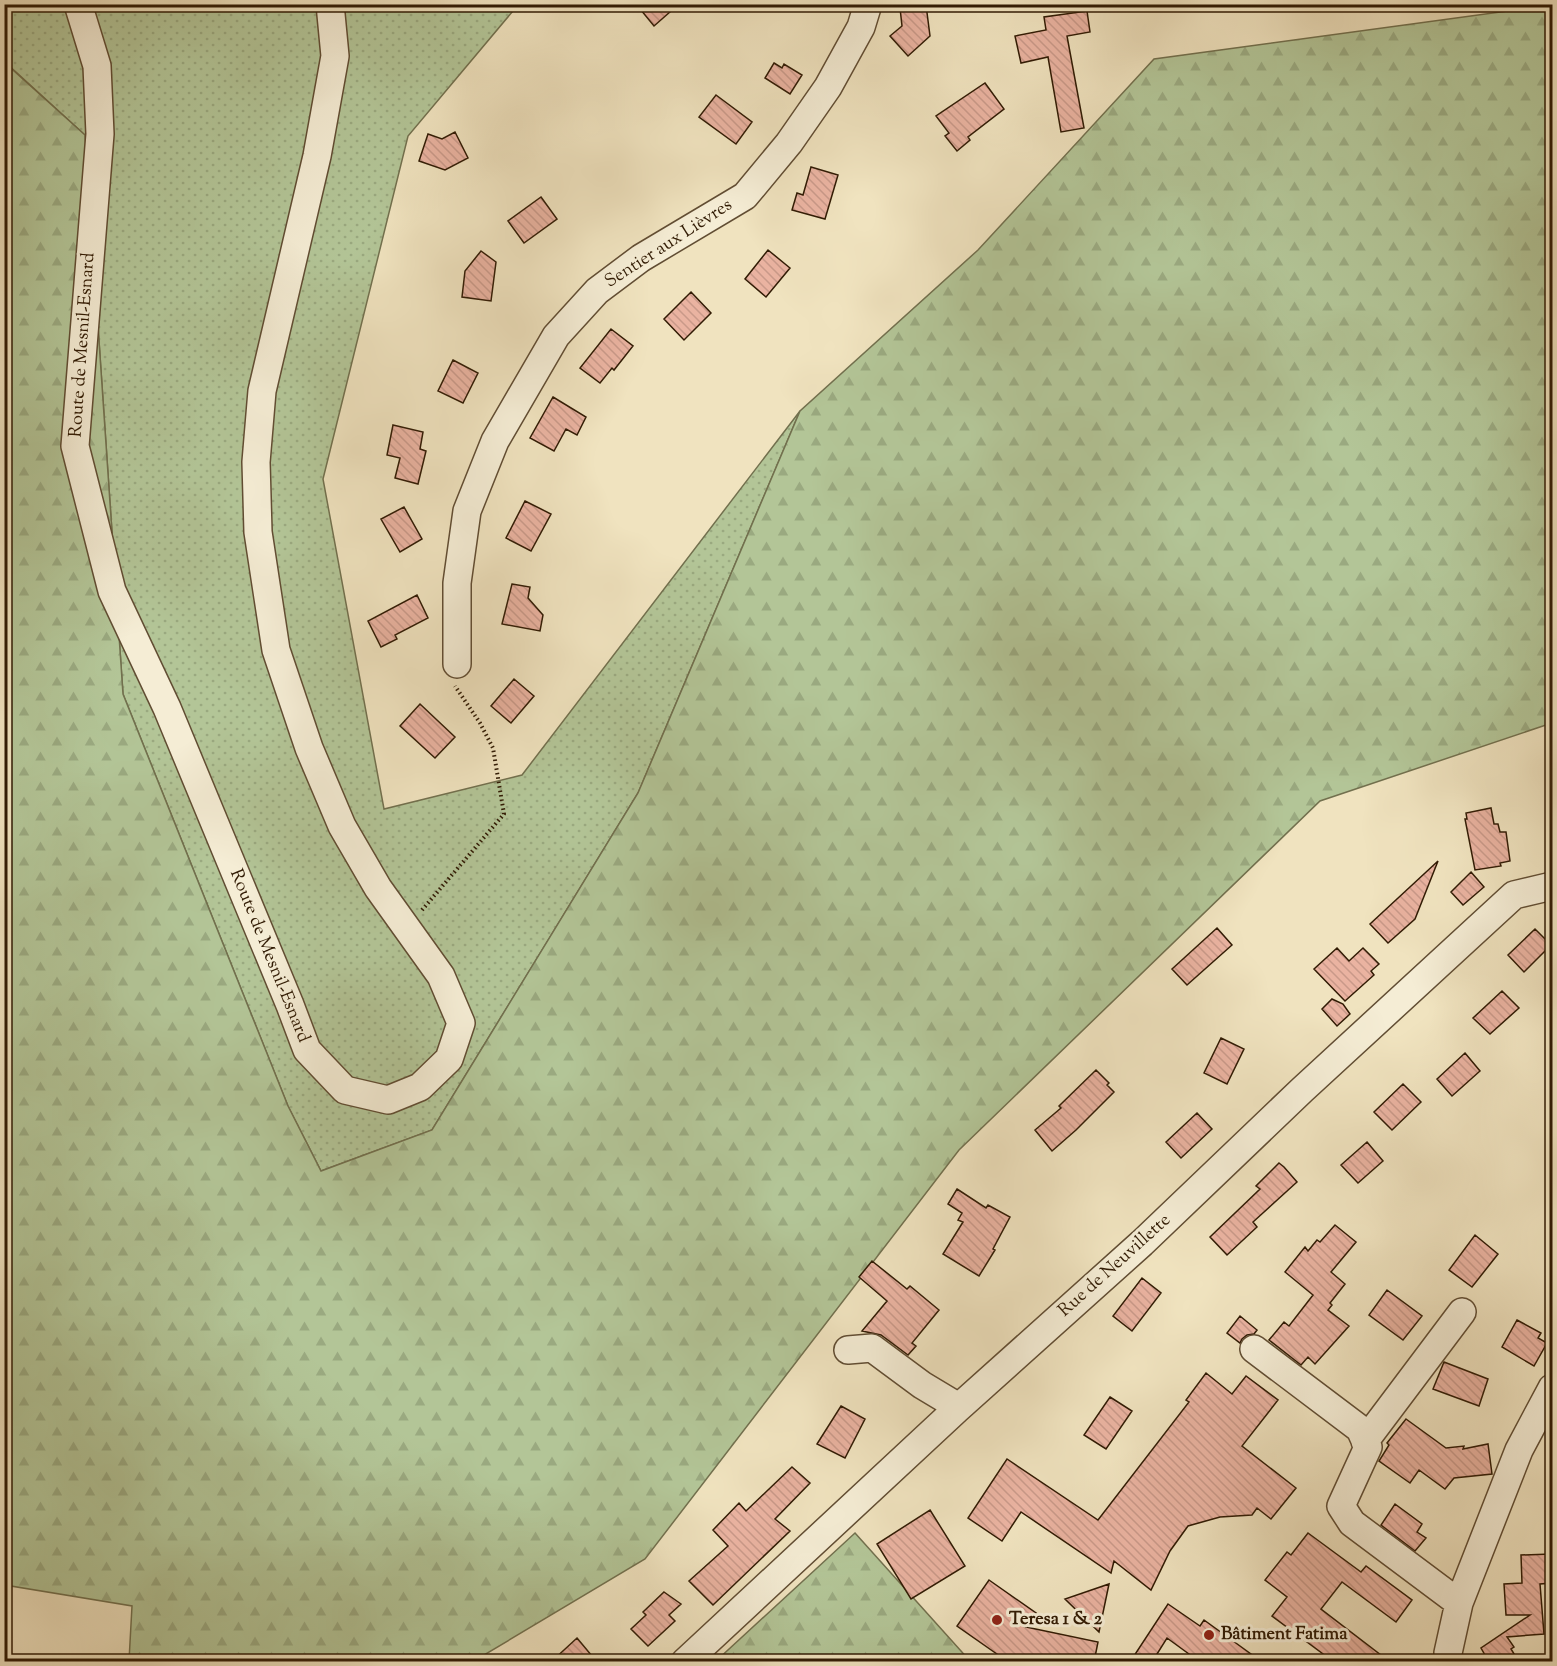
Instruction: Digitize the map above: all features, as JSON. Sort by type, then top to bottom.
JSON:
[{"type":"street","name":"Route de Mesnil-Esnard","points":[[78,4],[97,66],[100,134],[75,446],[112,591],[167,708],[307,1050],[345,1090],[388,1100],[420,1087],[449,1059],[461,1023],[441,976],[378,888],[342,826],[309,748],[276,650],[258,532],[255,462],[262,391],[317,156],[325,112],[334,56],[330,4]]},
{"type":"street","name":"Sentier aux Lièvres","points":[[457,664],[457,583],[467,510],[495,441],[556,336],[597,291],[632,264],[745,196],[789,143],[828,87],[861,27],[868,4]]},
{"type":"street","name":"Rue de Neuvillette","points":[[685,1662],[957,1409],[1142,1243],[1319,1074],[1514,895],[1552,886]]},
{"type":"street","points":[[1365,1441],[1462,1312]]},
{"type":"street","points":[[848,1350],[872,1348],[922,1386],[952,1402],[957,1409]]},
{"type":"street","points":[[1254,1349],[1360,1429],[1368,1448],[1341,1506],[1352,1523],[1459,1604]]},
{"type":"street","points":[[1449,1662],[1459,1604],[1519,1450],[1552,1388]]},
{"type":"path","points":[[407,928],[504,814],[493,748],[480,723],[448,675],[457,664]]},
{"type":"green space","points":[[5,5],[518,5],[408,136],[323,479],[384,809],[522,775],[800,411],[638,793],[432,1130],[321,1171],[288,1106],[123,694],[85,135],[5,62]]},
{"type":"green space","points":[[1552,5],[1552,723],[1320,801],[959,1150],[645,1559],[474,1661],[129,1661],[132,1606],[5,1585],[4,62],[85,135],[123,694],[288,1106],[321,1171],[432,1130],[638,793],[800,411],[978,250],[1154,59]]},
{"type":"green space","points":[[855,1533],[970,1661],[715,1662]]},
{"type":"building","points":[[636,4],[679,4],[654,26]]},
{"type":"building","points":[[926,5],[930,36],[908,56],[890,36],[902,26],[900,8]]},
{"type":"building","points":[[1087,11],[1090,32],[1067,36],[1084,128],[1061,132],[1048,57],[1021,63],[1015,36],[1046,30],[1044,17]]},
{"type":"building","points":[[774,63],[782,68],[784,64],[802,75],[790,94],[765,78]]},
{"type":"building","points":[[985,83],[1004,109],[968,137],[970,140],[957,151],[945,136],[949,133],[936,116]]},
{"type":"building","points":[[716,95],[752,122],[736,144],[699,117]]},
{"type":"building","points":[[455,132],[468,158],[445,170],[419,161],[428,134],[442,139]]},
{"type":"building","points":[[811,167],[838,175],[825,219],[792,210],[797,193],[803,195]]},
{"type":"building","points":[[541,197],[557,219],[524,243],[508,221]]},
{"type":"building","points":[[768,250],[790,268],[766,297],[745,279]]},
{"type":"building","points":[[481,251],[496,262],[491,301],[462,297],[465,271]]},
{"type":"building","points":[[691,292],[711,313],[684,340],[664,319]]},
{"type":"building","points":[[611,329],[633,346],[600,383],[580,368]]},
{"type":"building","points":[[453,360],[478,373],[463,403],[438,391]]},
{"type":"building","points":[[553,397],[586,417],[577,435],[566,429],[554,451],[530,438]]},
{"type":"building","points":[[393,425],[423,432],[420,449],[426,451],[418,484],[395,478],[400,458],[387,455]]},
{"type":"building","points":[[525,501],[551,514],[531,551],[506,538]]},
{"type":"building","points":[[404,507],[422,539],[400,552],[381,519]]},
{"type":"building","points":[[512,584],[530,587],[528,598],[543,615],[540,631],[502,624]]},
{"type":"building","points":[[417,595],[428,618],[395,635],[397,639],[381,647],[368,621]]},
{"type":"building","points":[[514,679],[534,696],[511,723],[491,706]]},
{"type":"building","points":[[420,704],[455,737],[435,758],[400,726]]},
{"type":"building","points":[[1491,808],[1494,824],[1498,824],[1500,832],[1506,832],[1510,861],[1500,863],[1501,866],[1475,870],[1465,819],[1467,819],[1466,813]]},
{"type":"building","points":[[1438,861],[1415,919],[1388,943],[1370,924]]},
{"type":"building","points":[[1471,872],[1484,887],[1463,905],[1451,892]]},
{"type":"building","points":[[1217,928],[1232,945],[1187,985],[1172,969]]},
{"type":"building","points":[[1535,929],[1551,945],[1524,972],[1508,955]]},
{"type":"building","points":[[1337,948],[1349,961],[1363,948],[1379,964],[1371,971],[1374,975],[1345,1001],[1314,969]]},
{"type":"building","points":[[1502,991],[1519,1008],[1490,1034],[1473,1018]]},
{"type":"building","points":[[1332,999],[1343,1004],[1350,1014],[1337,1026],[1322,1009]]},
{"type":"building","points":[[1221,1038],[1244,1049],[1227,1084],[1204,1073]]},
{"type":"building","points":[[1465,1053],[1480,1071],[1452,1096],[1437,1079]]},
{"type":"building","points":[[1096,1070],[1109,1083],[1107,1085],[1114,1092],[1052,1151],[1035,1130],[1061,1108],[1059,1106]]},
{"type":"building","points":[[1403,1084],[1421,1102],[1392,1130],[1374,1112]]},
{"type":"building","points":[[1197,1113],[1212,1129],[1181,1158],[1166,1142]]},
{"type":"building","points":[[1367,1142],[1383,1161],[1358,1183],[1341,1165]]},
{"type":"building","points":[[1279,1163],[1297,1182],[1253,1222],[1257,1227],[1227,1255],[1210,1237],[1260,1189],[1256,1186]]},
{"type":"building","points":[[957,1189],[986,1208],[988,1205],[1010,1217],[993,1249],[995,1250],[979,1276],[943,1254],[963,1222],[958,1220],[962,1213],[948,1204]]},
{"type":"building","points":[[1335,1225],[1356,1242],[1331,1272],[1345,1284],[1330,1303],[1332,1305],[1328,1310],[1349,1326],[1315,1364],[1308,1357],[1301,1365],[1269,1340],[1284,1322],[1289,1326],[1313,1295],[1285,1272],[1305,1247],[1308,1251],[1317,1240],[1320,1242]]},
{"type":"building","points":[[1475,1235],[1498,1254],[1472,1287],[1449,1270]]},
{"type":"building","points":[[872,1261],[907,1289],[910,1286],[939,1310],[912,1343],[916,1346],[908,1355],[881,1335],[862,1331],[887,1301],[859,1277]]},
{"type":"building","points":[[1142,1278],[1161,1293],[1132,1331],[1113,1316]]},
{"type":"building","points":[[1387,1290],[1422,1316],[1403,1340],[1369,1315]]},
{"type":"building","points":[[1240,1316],[1257,1330],[1254,1334],[1247,1335],[1240,1343],[1227,1333]]},
{"type":"building","points":[[1517,1320],[1541,1333],[1538,1338],[1547,1343],[1534,1366],[1502,1347]]},
{"type":"building","points":[[1444,1362],[1488,1379],[1479,1406],[1433,1389]]},
{"type":"building","points":[[1206,1373],[1232,1394],[1246,1376],[1278,1400],[1242,1446],[1296,1488],[1271,1519],[1257,1508],[1252,1515],[1220,1517],[1188,1526],[1170,1551],[1151,1590],[1114,1561],[1111,1573],[1021,1512],[1002,1541],[968,1518],[1007,1459],[1098,1520],[1189,1402],[1186,1400]]},
{"type":"building","points":[[1110,1397],[1132,1411],[1106,1449],[1084,1435]]},
{"type":"building","points":[[841,1406],[865,1419],[845,1458],[817,1444]]},
{"type":"building","points":[[1406,1419],[1446,1448],[1464,1446],[1463,1449],[1488,1444],[1492,1474],[1454,1478],[1445,1489],[1419,1470],[1410,1483],[1379,1461],[1389,1445],[1387,1443]]},
{"type":"building","points":[[792,1467],[810,1483],[775,1519],[790,1531],[713,1605],[689,1581],[728,1546],[713,1530],[739,1503],[746,1511]]},
{"type":"building","points":[[1395,1504],[1422,1524],[1417,1532],[1426,1538],[1415,1551],[1381,1525]]},
{"type":"building","points":[[930,1510],[965,1566],[911,1599],[877,1544]]},
{"type":"building","points":[[1308,1533],[1361,1572],[1366,1566],[1412,1600],[1396,1622],[1342,1582],[1321,1609],[1390,1662],[1334,1662],[1272,1616],[1287,1597],[1265,1580],[1287,1552],[1291,1555]]},
{"type":"building","points":[[1551,1554],[1552,1583],[1540,1584],[1544,1634],[1507,1637],[1514,1647],[1511,1649],[1519,1662],[1489,1662],[1481,1648],[1530,1615],[1506,1615],[1504,1584],[1522,1583],[1521,1555]]},
{"type":"building","name":"Teresa 1 & 2","points":[[989,1580],[1036,1613],[1026,1627],[1098,1642],[1094,1662],[1032,1662],[1006,1655],[1004,1659],[957,1626]]},
{"type":"building","points":[[1109,1584],[1099,1632],[1065,1599]]},
{"type":"building","points":[[664,1592],[681,1604],[669,1615],[675,1621],[648,1646],[631,1629],[646,1615],[643,1612]]},
{"type":"building","points":[[1168,1604],[1200,1626],[1204,1620],[1262,1662],[1200,1662],[1167,1638],[1152,1662],[1130,1662]]},
{"type":"building","points":[[577,1638],[597,1662],[551,1662]]},
{"type":"place","name":"Teresa 1 & 2","points":[[997,1620]]},
{"type":"place","name":"Bâtiment Fatima","points":[[1209,1635]]}]
